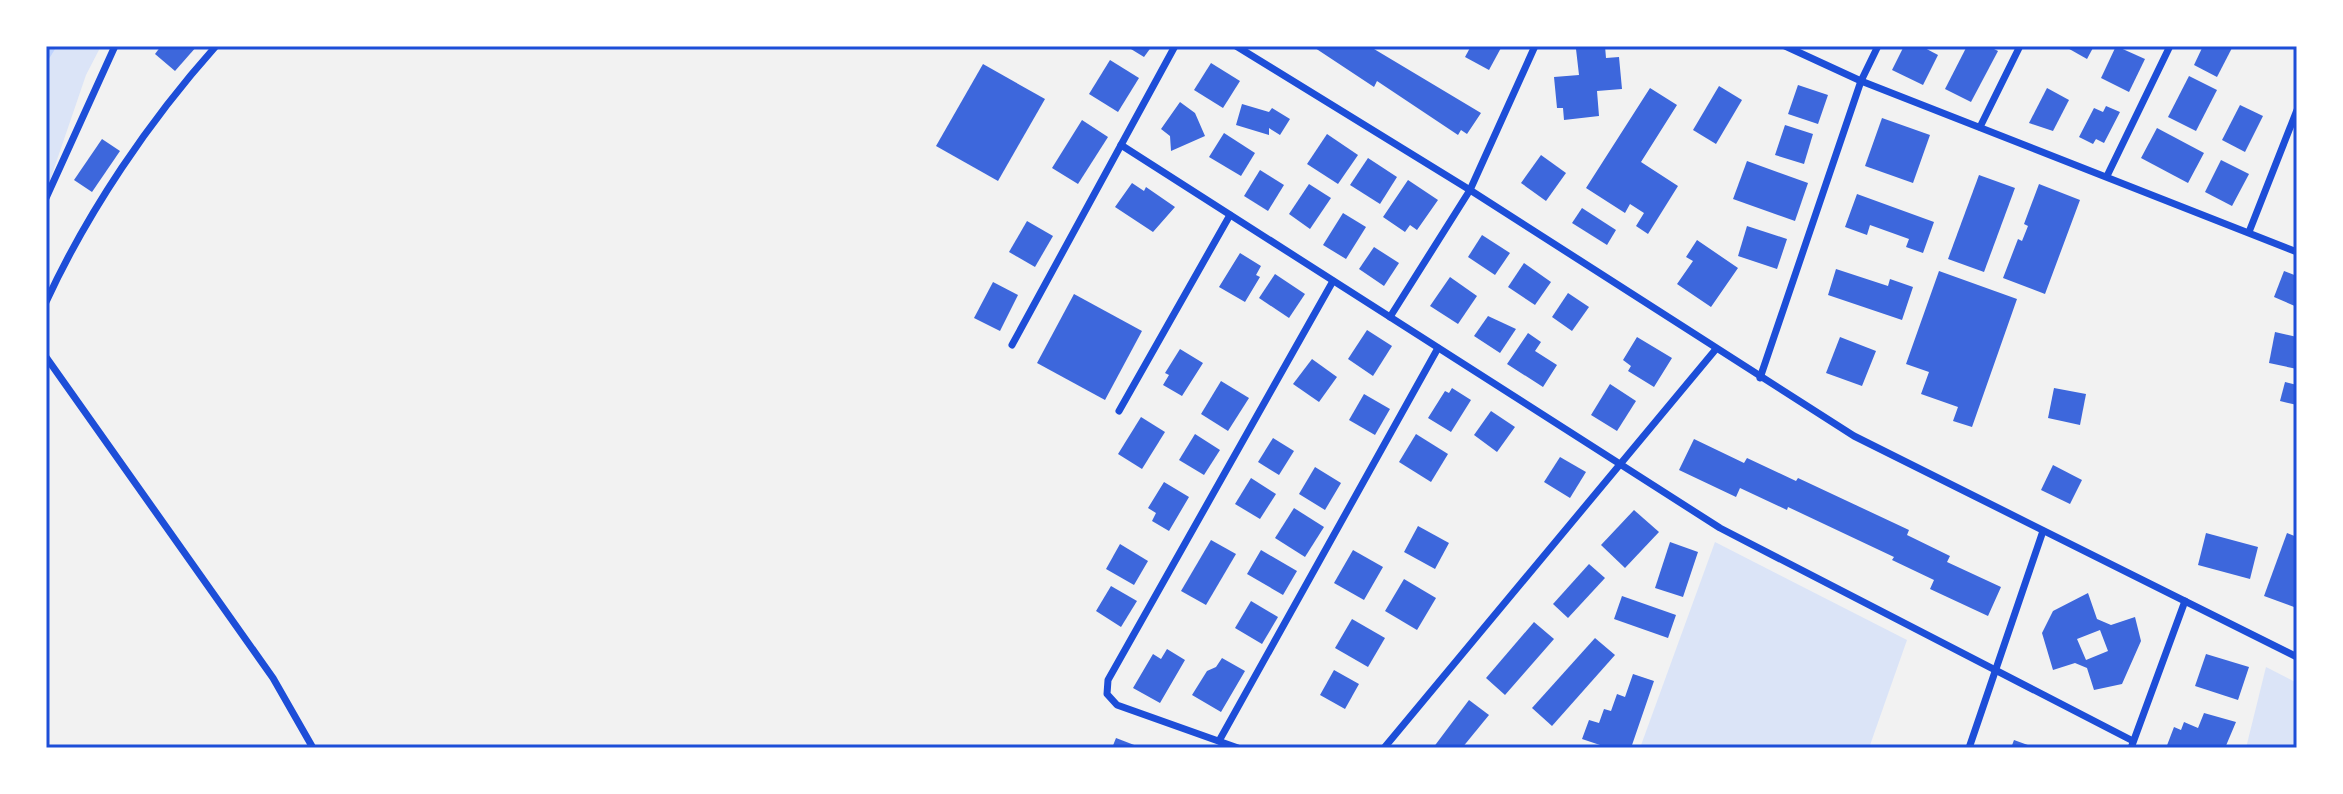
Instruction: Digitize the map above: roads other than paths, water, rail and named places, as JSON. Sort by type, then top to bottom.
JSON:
[{"type":"street","points":[[46,198],[115,46]]},
{"type":"street","points":[[46,302],[92,214],[173,100],[216,46]]},
{"type":"street","points":[[1012,345],[1175,46]]},
{"type":"street","points":[[1390,317],[1470,190],[1535,46]]},
{"type":"street","points":[[1785,46],[1861,81],[2297,252]]},
{"type":"street","points":[[1760,378],[1861,81],[1878,46]]},
{"type":"street","points":[[1980,127],[2020,46]]},
{"type":"street","points":[[2107,176],[2170,46]]},
{"type":"street","points":[[1241,47],[1470,190],[1760,378],[1883,452],[2297,657]]},
{"type":"street","points":[[2249,232],[2297,110]]},
{"type":"street","points":[[1121,145],[1720,528],[2132,745],[2185,601]]},
{"type":"street","points":[[1119,411],[1230,215]]},
{"type":"street","points":[[1238,748],[1117,705],[1106,691],[1111,672],[1333,281]]},
{"type":"street","points":[[1219,741],[1438,348]]},
{"type":"street","points":[[1384,748],[1622,466],[1716,349]]},
{"type":"street","points":[[46,357],[273,678],[313,748]]},
{"type":"street","points":[[1969,748],[2043,531]]},
{"type":"waterway","points":[[46,59],[54,46]]}]
